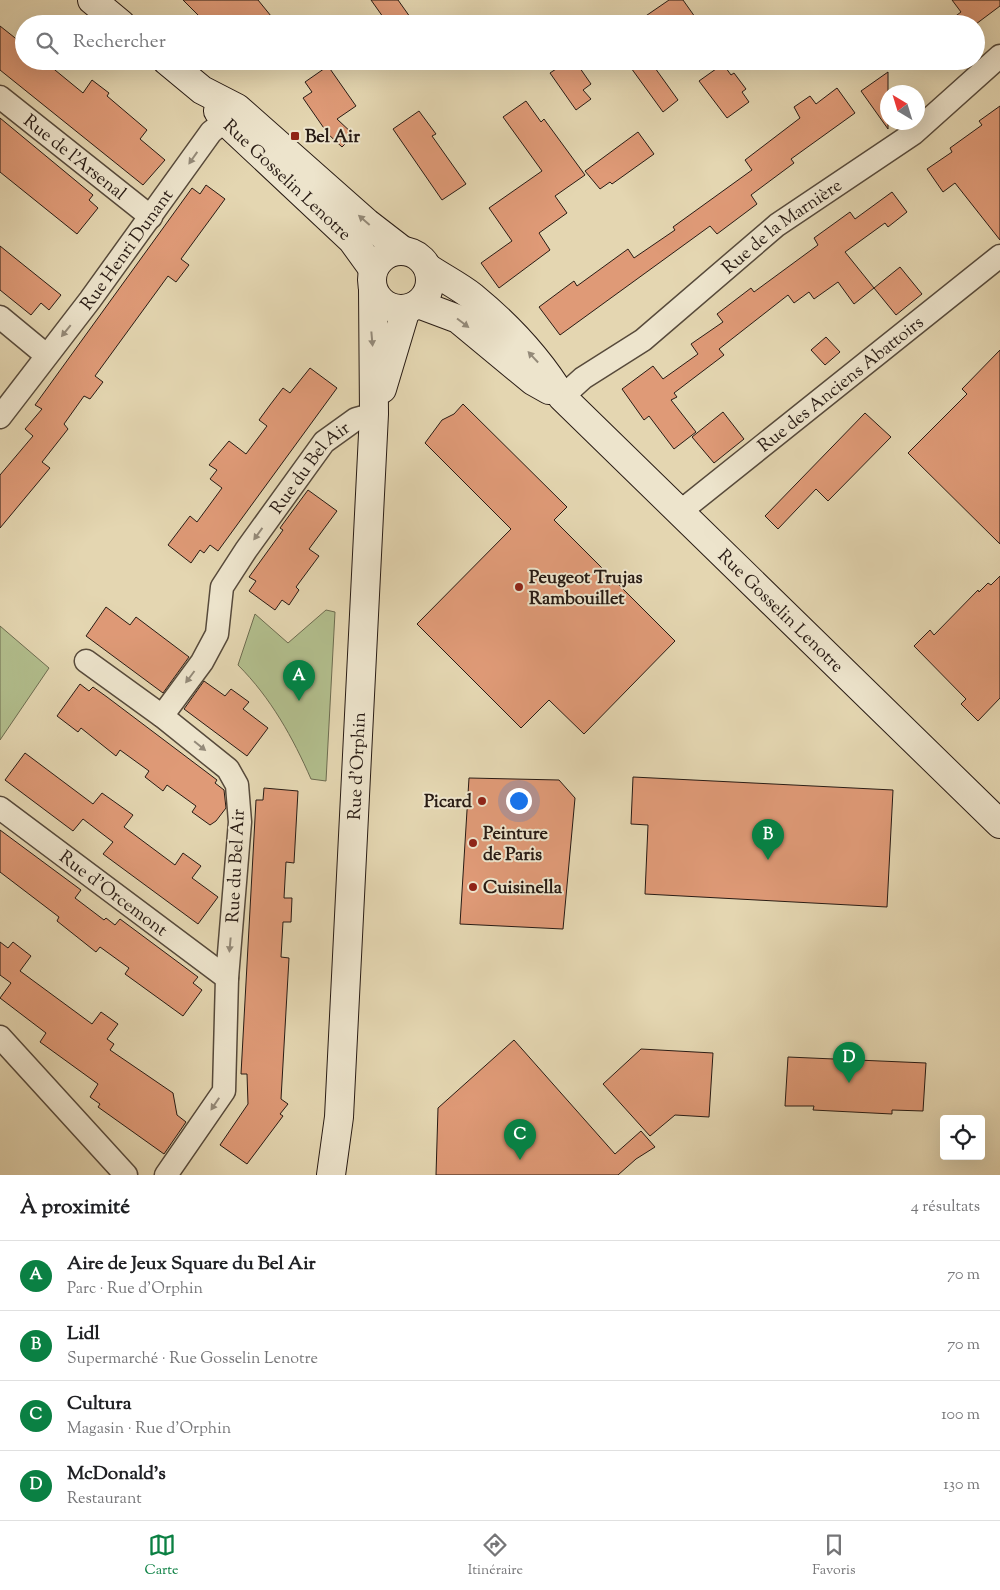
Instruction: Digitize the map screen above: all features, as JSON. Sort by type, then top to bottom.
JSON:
[{"type":"main road","points":[[92,0],[110,15]]},
{"type":"main road","name":"Rue Gosselin Lenotre","points":[[178,70],[202,90],[237,108],[367,223],[402,250]]},
{"type":"main road","name":"Rue Gosselin Lenotre","points":[[202,90],[224,121],[352,240],[373,280]]},
{"type":"main road","points":[[402,250],[415,254],[428,268],[429,288],[412,307],[386,306],[373,280],[385,255],[402,250]]},
{"type":"main road","name":"Rue Gosselin Lenotre","points":[[428,268],[472,296],[504,325],[545,370],[562,397],[1000,824]]},
{"type":"main road","name":"Rue d'Orphin","points":[[330,1175],[339,1117],[374,414],[373,280]]},
{"type":"main road","name":"Rue Gosselin Lenotre","points":[[412,307],[458,319],[533,381],[562,397]]},
{"type":"main road","name":"Rue d'Orphin","points":[[374,414],[412,307]]},
{"type":"main road","name":"Rue d'Orphin","points":[[339,1117],[346,1175]]},
{"type":"street","name":"Rue de la Marnière","points":[[985,69],[1000,56]]},
{"type":"street","name":"Rue de la Marnière","points":[[562,397],[583,378],[643,340],[777,225],[914,133],[984,70]]},
{"type":"street","name":"Rue de l'Arsenal","points":[[0,96],[151,216]]},
{"type":"street","points":[[224,121],[269,135]]},
{"type":"street","name":"Rue Henri Dunant","points":[[0,417],[151,216],[211,132],[224,121]]},
{"type":"street","name":"Rue des Anciens Abattoirs","points":[[681,511],[1000,256]]},
{"type":"street","points":[[0,317],[46,355]]},
{"type":"street","name":"Rue du Bel Air","points":[[166,1175],[224,1091],[227,978],[240,822],[236,785],[228,769],[162,716],[202,662],[217,634],[222,587],[246,550],[324,442],[356,419],[374,414]]},
{"type":"street","points":[[86,660],[162,716]]},
{"type":"street","name":"Rue d'Orcemont","points":[[0,808],[227,978]]},
{"type":"street","points":[[0,1037],[126,1175]]},
{"type":"green space","points":[[326,610],[335,612],[326,781],[311,779],[280,719],[261,691],[238,665],[255,614],[288,643]]},
{"type":"green space","points":[[0,626],[49,668],[0,740]]},
{"type":"building","points":[[183,0],[258,0],[270,15],[198,15]]},
{"type":"building","points":[[371,0],[398,0],[409,15],[382,15]]},
{"type":"building","points":[[669,0],[683,0],[694,15],[647,15]]},
{"type":"building","points":[[952,0],[1000,0],[1000,6],[985,17],[985,15],[957,15],[961,12]]},
{"type":"building","points":[[0,26],[15,38],[15,70],[55,70],[83,93],[92,80],[109,93],[107,96],[147,130],[140,139],[165,160],[143,185],[0,70]]},
{"type":"building","points":[[322,70],[331,70],[356,106],[337,119],[354,135],[342,147],[328,134],[303,98],[312,92],[305,82]]},
{"type":"building","points":[[554,70],[581,70],[591,84],[583,90],[591,99],[576,110],[550,73]]},
{"type":"building","points":[[633,70],[656,70],[678,100],[663,112]]},
{"type":"building","points":[[715,70],[727,70],[731,75],[734,73],[746,89],[742,92],[749,102],[727,118],[699,81]]},
{"type":"building","points":[[888,72],[888,85],[880,85],[880,118],[861,91]]},
{"type":"building","points":[[837,88],[855,113],[791,159],[794,163],[751,195],[757,204],[717,234],[710,226],[560,335],[539,307],[574,281],[577,286],[628,249],[634,258],[675,230],[673,227],[752,170],[745,160],[800,118],[794,107],[810,96],[816,104]]},
{"type":"building","points":[[526,101],[541,122],[544,119],[585,175],[555,196],[567,213],[539,233],[550,250],[499,288],[481,263],[512,241],[489,208],[542,171],[503,117]]},
{"type":"building","points":[[1000,106],[1000,240],[955,183],[943,192],[927,169],[952,152],[950,148],[982,125],[979,121]]},
{"type":"building","points":[[419,111],[436,134],[432,136],[466,184],[442,200],[393,129]]},
{"type":"building","points":[[0,118],[93,195],[89,200],[98,208],[77,234],[0,172]]},
{"type":"building","points":[[638,132],[654,154],[612,184],[610,182],[600,189],[585,171]]},
{"type":"building","points":[[206,185],[225,199],[181,259],[189,265],[176,282],[168,276],[95,376],[103,382],[90,399],[84,396],[64,424],[68,429],[42,462],[50,468],[0,528],[0,475],[33,436],[25,429],[42,409],[35,405],[192,188],[200,194]]},
{"type":"building","points":[[892,192],[907,212],[888,227],[885,223],[845,252],[874,288],[854,304],[838,282],[814,299],[809,292],[794,303],[788,295],[719,349],[724,355],[674,393],[677,397],[671,400],[696,432],[674,449],[649,416],[644,420],[622,389],[653,366],[663,379],[698,354],[691,344],[723,322],[717,314],[751,288],[754,292],[818,245],[814,238],[850,212],[855,219]]},
{"type":"building","points":[[0,246],[61,295],[49,310],[41,303],[31,315],[0,290]]},
{"type":"building","points":[[900,267],[922,294],[896,315],[874,288]]},
{"type":"building","points":[[826,337],[840,352],[825,365],[811,350]]},
{"type":"building","points":[[1000,350],[1000,544],[908,453],[967,394],[962,389]]},
{"type":"building","points":[[310,368],[337,388],[218,551],[210,545],[204,553],[200,550],[191,563],[168,545],[190,516],[197,522],[222,488],[210,479],[217,470],[209,465],[229,441],[246,454],[267,426],[259,420],[270,405],[283,388],[290,393]]},
{"type":"building","points":[[463,404],[567,507],[554,520],[675,641],[584,734],[549,700],[521,728],[417,624],[511,529],[425,443],[442,420],[454,414]]},
{"type":"building","points":[[723,412],[744,439],[714,463],[692,437]]},
{"type":"building","points":[[865,413],[891,437],[828,501],[816,489],[778,529],[765,516]]},
{"type":"building","points":[[308,490],[337,511],[309,549],[319,556],[296,587],[299,590],[289,605],[282,600],[275,610],[249,591],[256,581],[249,577],[283,530],[280,528]]},
{"type":"building","points":[[1000,576],[1000,698],[978,721],[961,704],[966,699],[914,646],[930,630],[934,635],[978,590],[979,592],[988,583],[991,585]]},
{"type":"building","points":[[106,607],[130,625],[136,617],[189,657],[163,693],[86,636]]},
{"type":"building","points":[[204,681],[225,696],[231,689],[249,702],[243,709],[268,728],[247,756],[184,709]]},
{"type":"building","points":[[80,684],[89,691],[93,687],[217,780],[215,783],[224,790],[226,808],[216,821],[210,825],[192,812],[196,806],[167,785],[163,791],[145,777],[149,771],[120,750],[116,756],[81,728],[78,732],[57,716]]},
{"type":"building","points":[[25,753],[93,804],[102,793],[133,815],[124,827],[175,865],[183,853],[201,866],[192,878],[218,897],[198,924],[103,854],[113,842],[83,819],[73,831],[5,780]]},
{"type":"building","points":[[633,777],[893,790],[887,907],[645,894],[648,825],[631,824]]},
{"type":"building","points":[[469,778],[559,780],[575,798],[563,929],[460,924]]},
{"type":"building","points":[[264,788],[298,791],[294,863],[286,862],[284,898],[292,898],[291,922],[283,922],[281,957],[289,958],[281,1099],[288,1104],[280,1114],[283,1116],[247,1164],[220,1145],[248,1104],[247,1074],[241,1074],[256,800],[263,800]]},
{"type":"building","points":[[0,830],[81,890],[75,898],[104,920],[106,918],[115,925],[120,919],[198,977],[193,983],[202,990],[183,1016],[125,974],[129,968],[100,947],[96,952],[57,921],[59,917],[0,872]]},
{"type":"building","points":[[0,942],[8,948],[13,942],[31,956],[20,971],[92,1024],[101,1012],[118,1024],[107,1039],[114,1044],[110,1050],[173,1093],[177,1115],[186,1122],[164,1154],[98,1107],[100,1104],[90,1097],[98,1084],[40,1042],[46,1033],[0,998],[11,983],[0,975]]},
{"type":"building","points":[[514,1040],[615,1154],[641,1131],[655,1147],[636,1159],[618,1175],[436,1175],[438,1108]]},
{"type":"building","points":[[641,1049],[713,1053],[709,1117],[675,1115],[650,1136],[603,1084]]},
{"type":"building","points":[[788,1057],[926,1063],[923,1111],[892,1110],[892,1114],[813,1110],[814,1106],[785,1106]]},
{"type":"place","name":"Bel Air","points":[[295,136]]},
{"type":"place","name":"Peugeot Trujas Rambouillet","points":[[519,587]]},
{"type":"place","name":"Aire de Jeux Square du Bel Air","points":[[299,701]]},
{"type":"place","name":"Picard","points":[[482,801]]},
{"type":"place","name":"Peinture de Paris","points":[[473,843]]},
{"type":"place","name":"Lidl","points":[[768,860]]},
{"type":"place","name":"Cuisinella","points":[[473,887]]},
{"type":"place","name":"McDonald's","points":[[849,1083]]},
{"type":"place","name":"Cultura","points":[[520,1160]]}]
